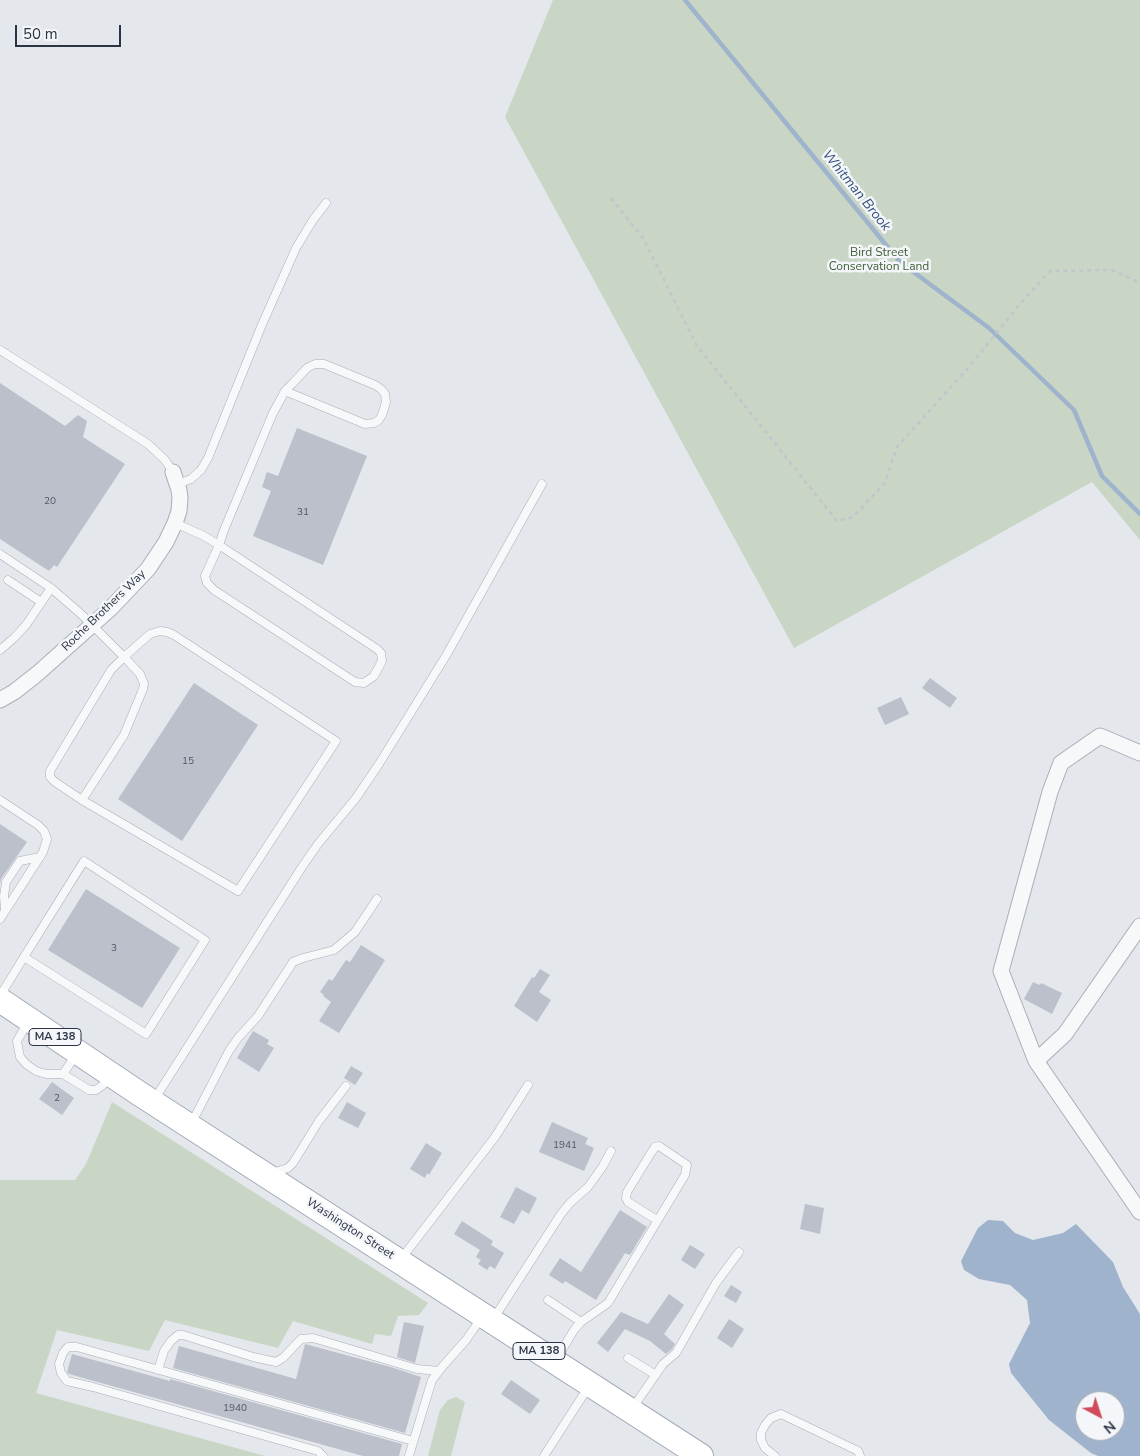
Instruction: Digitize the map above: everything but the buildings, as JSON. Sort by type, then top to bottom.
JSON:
[{"type":"main road","name":"Washington Street","points":[[0,1000],[110,1074],[700,1456]]},
{"type":"street","name":"Roche Brothers Way","points":[[0,700],[14,692],[37,674],[92,625],[148,569],[166,542],[175,523],[180,498],[175,478]]},
{"type":"street","points":[[1140,753],[1100,736],[1061,763],[1050,792],[1001,971],[1036,1061],[1140,1212]]},
{"type":"street","points":[[1036,1061],[1065,1034],[1140,926]]},
{"type":"lane","points":[[0,350],[148,444],[165,460],[175,478],[191,479],[201,470],[296,248],[326,203]]},
{"type":"lane","points":[[175,523],[219,545],[377,649],[381,654],[382,661],[374,676],[364,683],[355,682],[211,588],[206,580],[206,573],[214,559],[219,545],[273,413],[285,391],[296,378],[313,364],[319,363],[378,387],[385,394],[386,402],[379,420],[374,423],[365,424],[285,391]]},
{"type":"lane","points":[[154,1101],[302,866],[356,798],[395,738],[447,654],[542,484]]},
{"type":"lane","points":[[0,554],[64,598],[140,674],[144,684],[124,735],[82,800]]},
{"type":"lane","points":[[8,580],[42,602]]},
{"type":"lane","points":[[0,650],[20,632],[51,588]]},
{"type":"lane","points":[[160,631],[167,632],[336,741],[238,891],[82,800],[50,777],[50,771],[111,670],[124,657],[150,634],[160,631]]},
{"type":"lane","points":[[0,801],[34,822],[44,831],[47,839],[40,857],[0,919]]},
{"type":"lane","points":[[5,911],[4,896],[6,882],[20,861],[40,857]]},
{"type":"lane","points":[[0,996],[24,957],[84,861],[205,940],[146,1034],[24,957]]},
{"type":"lane","points":[[191,1125],[229,1051],[258,1016],[293,962],[334,950],[355,932],[377,898]]},
{"type":"lane","points":[[29,1020],[17,1041],[20,1057],[26,1064],[46,1074],[63,1074],[89,1090],[96,1090],[103,1085],[110,1074]]},
{"type":"lane","points":[[63,1074],[78,1052]]},
{"type":"lane","points":[[400,1261],[496,1137],[528,1085]]},
{"type":"lane","points":[[268,1175],[288,1168],[293,1163],[319,1121],[346,1086]]},
{"type":"lane","points":[[555,1362],[574,1330],[581,1322],[608,1303],[658,1220],[685,1175],[687,1165],[659,1146],[656,1146],[627,1192],[626,1198],[628,1202],[658,1220]]},
{"type":"lane","points":[[409,1456],[432,1380],[466,1340],[488,1318],[561,1214],[588,1187],[611,1151]]},
{"type":"lane","points":[[631,1411],[663,1364],[676,1354],[716,1283],[739,1252]]},
{"type":"lane","points":[[548,1300],[581,1322]]},
{"type":"lane","points":[[158,1370],[164,1351],[171,1341],[178,1335],[183,1335],[276,1362],[284,1358],[300,1339],[313,1338],[417,1369],[439,1371]]},
{"type":"lane","points":[[323,1456],[318,1451],[67,1381],[61,1373],[59,1364],[63,1353],[68,1347],[77,1347],[413,1441]]},
{"type":"lane","points":[[628,1358],[656,1375]]},
{"type":"lane","points":[[544,1456],[590,1384]]},
{"type":"lane","points":[[776,1456],[765,1448],[761,1440],[761,1433],[765,1425],[772,1418],[781,1414],[858,1451],[860,1456]]},
{"type":"path","points":[[611,198],[643,238],[697,346],[837,521],[853,517],[886,484],[897,447],[969,367],[1050,270],[1112,270],[1140,283]]},
{"type":"green space","name":"Bird Street Conservation Land","points":[[553,0],[1140,0],[1140,540],[1092,482],[794,648],[505,117]]},
{"type":"green space","points":[[112,1102],[428,1303],[419,1315],[398,1316],[391,1336],[375,1334],[372,1344],[293,1321],[278,1348],[165,1320],[149,1351],[57,1330],[36,1393],[265,1456],[0,1456],[0,1180],[75,1180],[86,1164]]},
{"type":"green space","points":[[456,1397],[465,1402],[451,1456],[428,1456],[440,1410],[448,1400]]},
{"type":"water","points":[[988,1220],[1003,1221],[1015,1233],[1033,1240],[1063,1233],[1076,1224],[1113,1262],[1123,1287],[1140,1314],[1140,1456],[1098,1456],[1076,1441],[1125,1441],[1125,1391],[1075,1391],[1075,1440],[1049,1420],[1011,1373],[1009,1364],[1030,1323],[1027,1300],[1010,1285],[979,1279],[964,1270],[961,1261],[978,1228]]},
{"type":"waterway","name":"Whitman Brook","points":[[685,0],[900,262],[989,328],[1074,410],[1102,476],[1140,514]]}]
